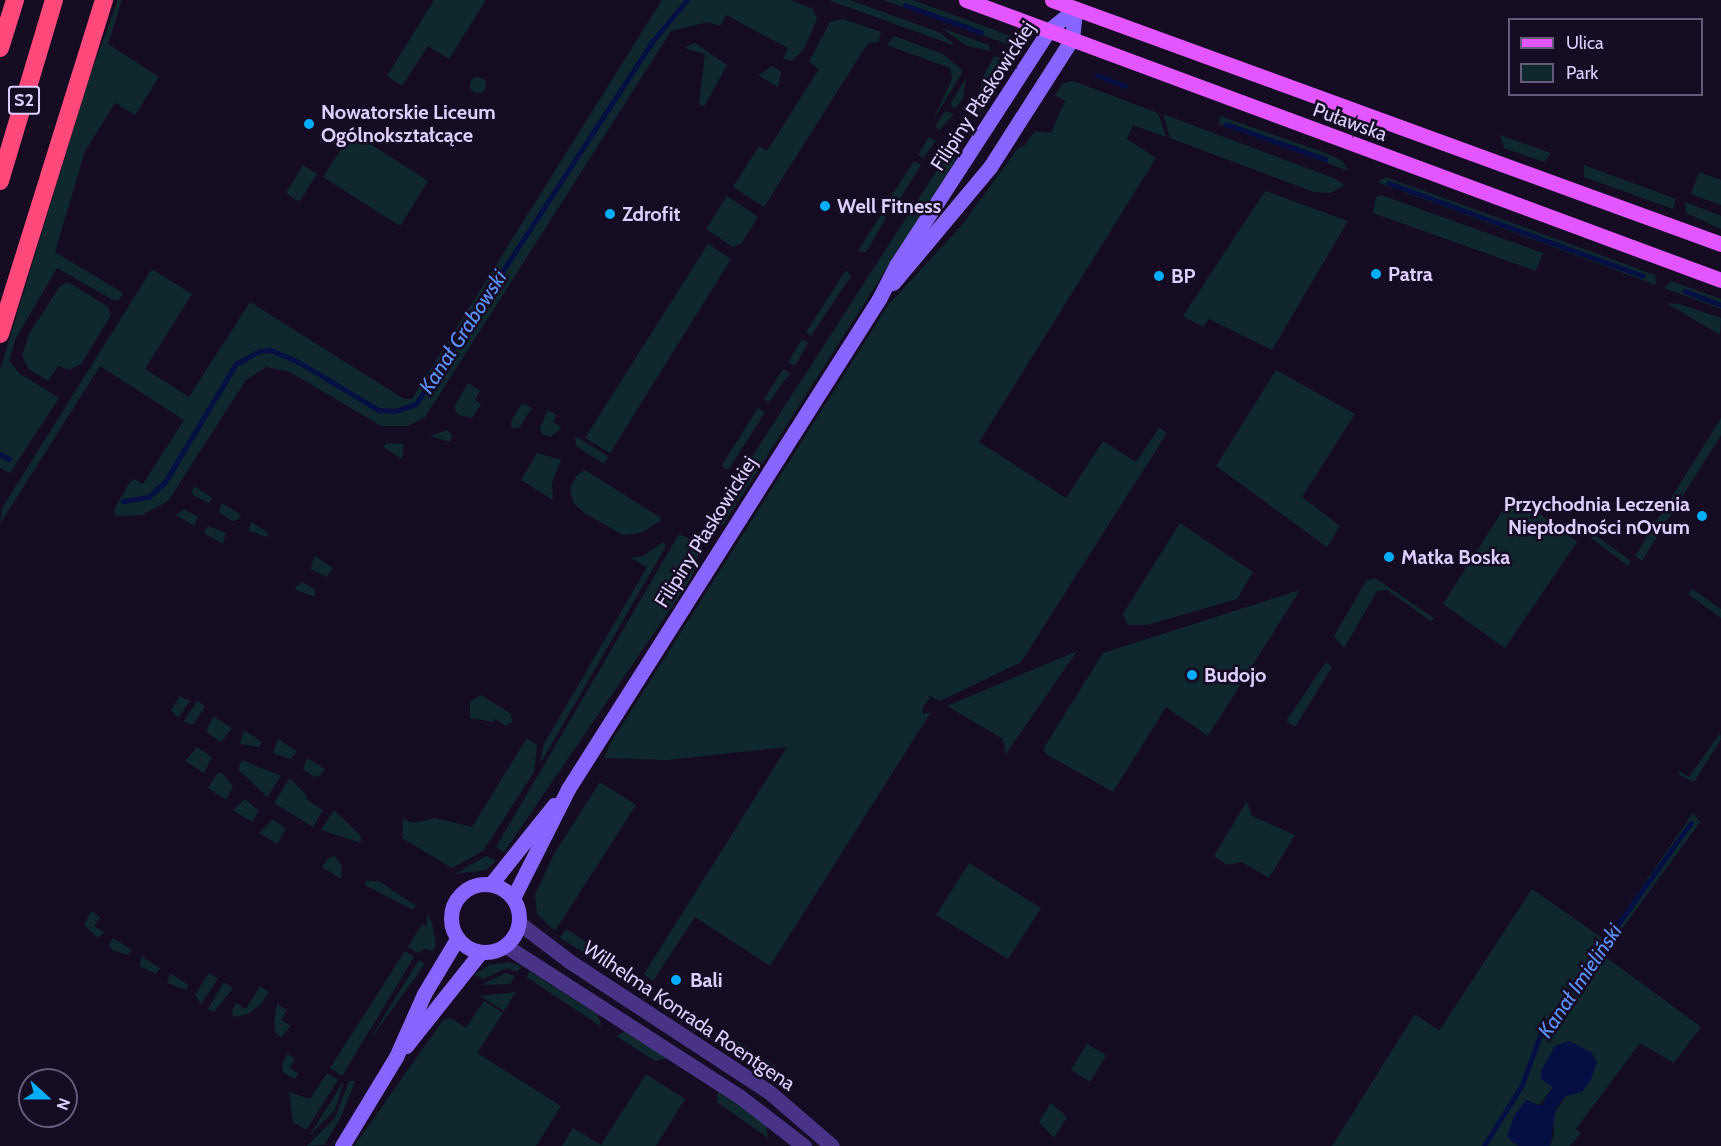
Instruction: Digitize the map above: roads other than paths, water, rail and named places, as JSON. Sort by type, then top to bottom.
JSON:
[{"type":"highway","points":[[0,48],[15,0]]},
{"type":"highway","name":"S2","points":[[0,181],[54,0]]},
{"type":"highway","points":[[0,334],[104,0]]},
{"type":"main road","name":"Puławska","points":[[966,0],[1721,280]]},
{"type":"main road","name":"Puławska","points":[[1052,0],[1721,244]]},
{"type":"main road","name":"Filipiny Płaskowickiej","points":[[513,898],[568,789],[879,298],[903,255],[1049,30],[1075,9]]},
{"type":"main road","name":"Filipiny Płaskowickiej","points":[[879,298],[973,190],[1072,39],[1075,9]]},
{"type":"main road","name":"Filipiny Płaskowickiej","points":[[491,884],[568,789]]},
{"type":"main road","points":[[396,1057],[443,1003],[480,952],[506,946],[519,923],[513,898],[491,884],[468,888],[456,899],[450,921],[457,939],[480,952]]},
{"type":"main road","points":[[342,1146],[396,1057],[424,994],[457,939]]},
{"type":"street","name":"Wilhelma Konrada Roentgena","points":[[519,923],[569,961],[768,1091],[832,1146]]},
{"type":"street","name":"Wilhelma Konrada Roentgena","points":[[506,946],[747,1101],[804,1146]]},
{"type":"waterway","name":"Kanał Grabowski","points":[[123,501],[149,497],[165,482],[236,364],[259,351],[271,350],[297,361],[379,410],[396,411],[416,404],[652,42],[687,0]]},
{"type":"waterway","points":[[905,5],[981,32]]},
{"type":"waterway","points":[[1097,75],[1125,86]]},
{"type":"waterway","points":[[1226,124],[1325,159]]},
{"type":"waterway","points":[[1389,183],[1643,276]]},
{"type":"waterway","points":[[1685,291],[1721,305]]},
{"type":"waterway","name":"Kanał Grabowski","points":[[0,454],[9,459]]},
{"type":"waterway","name":"Kanał Imieliński","points":[[1484,1146],[1522,1085],[1542,1030],[1691,823]]},
{"type":"place","name":"Nowatorskie Liceum Ogólnokształcące","points":[[309,124]]},
{"type":"place","name":"Well Fitness","points":[[825,206]]},
{"type":"place","name":"Zdrofit","points":[[610,214]]},
{"type":"place","name":"Patra","points":[[1376,274]]},
{"type":"place","name":"BP","points":[[1159,276]]},
{"type":"place","name":"Przychodnia Leczenia Niepłodności nOvum","points":[[1702,516]]},
{"type":"place","name":"Matka Boska","points":[[1389,557]]},
{"type":"place","name":"Budojo","points":[[1192,675]]},
{"type":"place","name":"Bali","points":[[676,980]]}]
